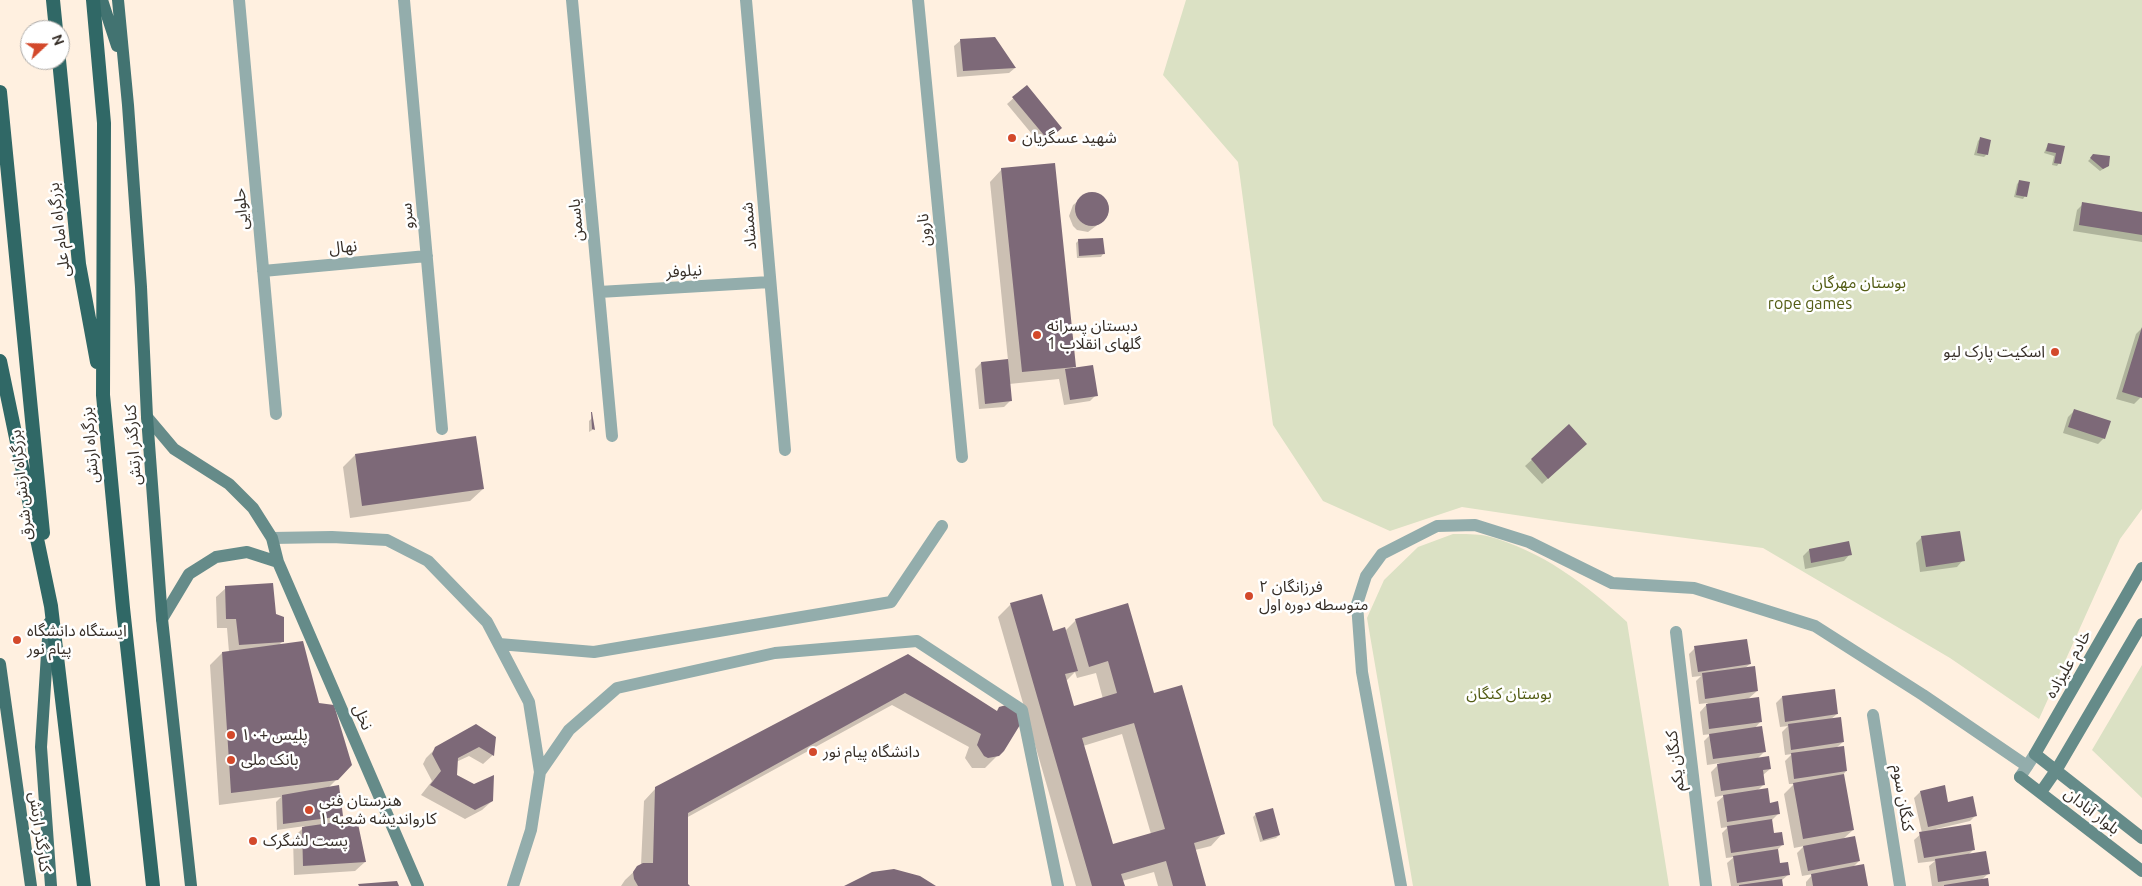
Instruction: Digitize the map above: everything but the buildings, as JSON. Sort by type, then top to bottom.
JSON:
[{"type":"highway","points":[[53,0],[55,20]]},
{"type":"highway","name":"بزرگراه ارتش","points":[[93,0],[104,123],[103,395],[123,608],[153,886]]},
{"type":"highway","name":"بزرگراه امام علی","points":[[60,70],[80,264],[103,395]]},
{"type":"highway","name":"بزرگراه ارتش شرق","points":[[0,92],[50,606]]},
{"type":"highway","points":[[0,361],[50,606],[84,886]]},
{"type":"main road","points":[[102,0],[124,67]]},
{"type":"main road","name":"کنارگذر ارتش","points":[[118,0],[141,288],[147,417],[162,619],[190,886]]},
{"type":"main road","name":"نخل","points":[[147,417],[174,448],[229,484],[252,508],[272,538],[278,562],[418,886]]},
{"type":"main road","points":[[162,619],[188,574],[216,557],[248,552],[278,562]]},
{"type":"main road","name":"خادم علیزاده","points":[[2035,754],[2142,568]]},
{"type":"main road","points":[[50,606],[41,746],[51,886]]},
{"type":"main road","points":[[2042,792],[2058,769],[2142,624]]},
{"type":"main road","name":"کنارگذر ارتش","points":[[0,664],[3,707],[31,886]]},
{"type":"main road","name":"بلوار آبادان","points":[[2035,754],[2058,769],[2142,838]]},
{"type":"main road","name":"بلوار آبادان","points":[[2024,771],[2042,792],[2142,871]]},
{"type":"street","name":"حلوایی","points":[[238,0],[276,414]]},
{"type":"street","name":"سرو","points":[[404,0],[442,429]]},
{"type":"street","name":"یاسمن","points":[[572,0],[612,436]]},
{"type":"street","name":"شمشاد","points":[[746,0],[785,450]]},
{"type":"street","name":"نارون","points":[[918,0],[962,457]]},
{"type":"street","name":"نهال","points":[[263,271],[427,256]]},
{"type":"street","name":"نیلوفر","points":[[599,292],[770,282]]},
{"type":"street","points":[[1401,886],[1362,672],[1357,604],[1366,576],[1382,554],[1437,526],[1475,525],[1529,542],[1612,583],[1694,588],[1815,626],[1923,695],[2024,771]]},
{"type":"street","points":[[499,644],[594,652],[891,602],[942,526]]},
{"type":"street","points":[[272,538],[332,537],[387,540],[428,561],[487,622],[529,702],[540,772],[531,830],[513,886]]},
{"type":"street","name":"کنگان یکم","points":[[1676,632],[1706,886]]},
{"type":"street","points":[[540,772],[569,730],[617,688],[775,652],[917,641],[1022,710],[1058,886]]},
{"type":"street","name":"کنگان سوم","points":[[1873,715],[1900,886]]},
{"type":"street","name":"خادم علیزاده","points":[[2024,771],[2035,754]]},
{"type":"green space","name":"بوستان مهرگان","points":[[1186,0],[2142,0],[2142,509],[2120,539],[2039,719],[1950,658],[1763,548],[1462,507],[1390,531],[1323,501],[1273,425],[1238,162],[1163,75]]},
{"type":"green space","name":"بوستان کنگان","points":[[1453,534],[1487,536],[1526,550],[1579,582],[1627,622],[1669,886],[1413,886],[1367,618],[1384,580],[1418,547]]},
{"type":"green space","points":[[2142,665],[2142,798],[2092,750]]},
{"type":"place","name":"شهید عسگریان","points":[[1012,138]]},
{"type":"place","name":"دبستان پسرانه گلهای انقلاب 1","points":[[1037,335]]},
{"type":"place","name":"اسکیت پارک لیو","points":[[2055,352]]},
{"type":"place","name":"فرزانگان ۲ متوسطه دوره اول","points":[[1249,596]]},
{"type":"place","name":"ایستگاه دانشگاه پیام نور","points":[[17,640]]},
{"type":"place","name":"پلیس +۱۰","points":[[231,735]]},
{"type":"place","name":"دانشگاه پیام نور","points":[[813,752]]},
{"type":"place","name":"بانک ملی","points":[[231,760]]},
{"type":"place","name":"هنرستان فنی کارواندیشه شعبه ۱","points":[[309,810]]},
{"type":"place","name":"پست لشگرک","points":[[253,841]]},
{"type":"park label","name":"rope games","points":[[1810,304]]}]
